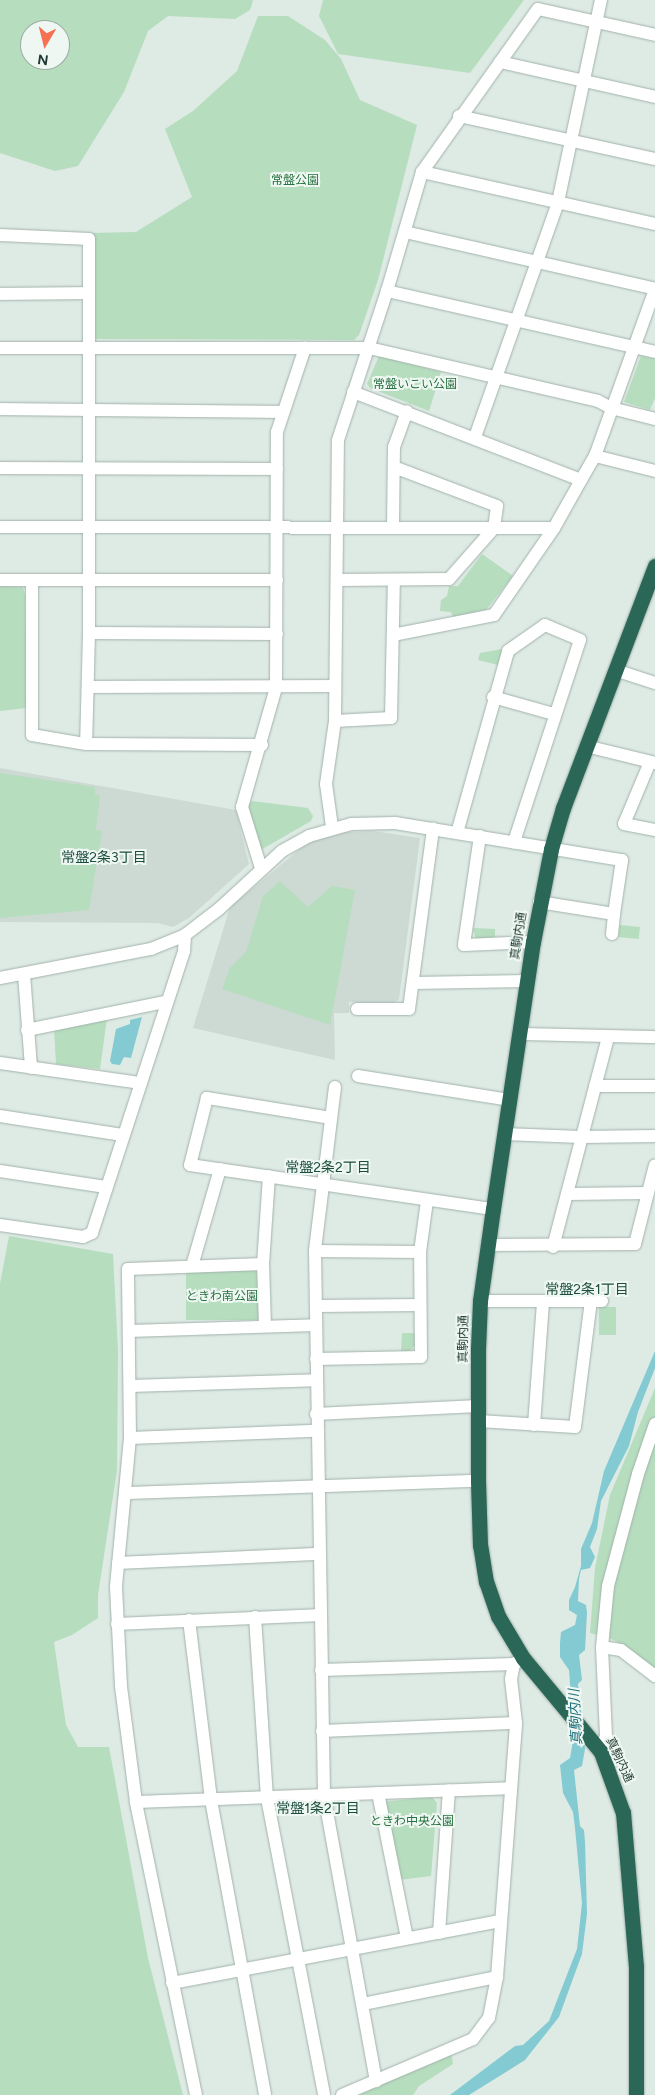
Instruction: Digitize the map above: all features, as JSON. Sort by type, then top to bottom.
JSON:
[{"type":"highway","name":"真駒内通","points":[[636,2095],[637,1984],[627,1843],[617,1792],[598,1748],[559,1698],[519,1661],[498,1616],[486,1582],[480,1545],[478,1481],[480,1302],[533,942],[551,849],[586,746],[655,568]]},
{"type":"street","points":[[475,437],[498,378],[516,320],[558,202],[602,0]]},
{"type":"street","points":[[332,827],[326,784],[335,721],[338,440],[388,291],[422,172],[459,116],[538,9],[655,35]]},
{"type":"street","points":[[500,62],[655,97]]},
{"type":"street","points":[[459,116],[655,159]]},
{"type":"street","points":[[422,172],[655,224]]},
{"type":"street","points":[[393,635],[494,615],[554,528],[595,456],[655,289],[405,232]]},
{"type":"street","points":[[0,235],[89,239],[89,633],[86,744]]},
{"type":"street","points":[[388,291],[655,352]]},
{"type":"street","points":[[0,294],[89,293]]},
{"type":"street","points":[[0,348],[369,348],[598,400],[611,408],[655,419]]},
{"type":"street","points":[[261,868],[242,807],[262,745],[276,688],[277,432],[305,348]]},
{"type":"street","points":[[353,392],[475,437],[581,480]]},
{"type":"street","points":[[0,409],[283,412]]},
{"type":"street","points":[[393,526],[394,447],[407,411]]},
{"type":"street","points":[[595,456],[655,471]]},
{"type":"street","points":[[0,468],[278,469]]},
{"type":"street","points":[[337,580],[449,579],[494,528],[497,506],[394,468]]},
{"type":"street","points":[[0,527],[277,528],[393,526],[554,528]]},
{"type":"street","points":[[0,580],[277,580]]},
{"type":"street","points":[[32,580],[32,735],[86,744],[262,745]]},
{"type":"street","points":[[335,721],[391,718],[394,580]]},
{"type":"street","points":[[457,833],[493,697],[508,651],[545,625],[580,640],[554,714],[514,842]]},
{"type":"street","points":[[89,633],[277,634]]},
{"type":"street","points":[[616,670],[655,683]]},
{"type":"street","points":[[88,687],[276,688],[335,686]]},
{"type":"street","points":[[493,697],[554,714]]},
{"type":"street","points":[[586,746],[652,762],[624,824],[655,830]]},
{"type":"street","points":[[0,978],[151,949],[184,935],[219,909],[282,850],[332,827],[381,823],[480,836],[622,860],[612,934]]},
{"type":"street","points":[[357,1009],[409,1009],[433,829]]},
{"type":"street","points":[[480,836],[464,946],[533,942]]},
{"type":"street","points":[[540,902],[614,914]]},
{"type":"street","points":[[0,1225],[83,1237],[92,1233],[184,951],[184,935]]},
{"type":"street","points":[[24,974],[31,1068]]},
{"type":"street","points":[[413,984],[527,981]]},
{"type":"street","points":[[27,1030],[166,1002]]},
{"type":"street","points":[[519,1034],[655,1037]]},
{"type":"street","points":[[553,1247],[608,1037]]},
{"type":"street","points":[[0,1063],[140,1083]]},
{"type":"street","points":[[358,1076],[509,1100]]},
{"type":"street","points":[[595,1086],[655,1086]]},
{"type":"street","points":[[335,1087],[321,1184],[315,1251],[316,1430],[324,1795],[376,2081]]},
{"type":"street","points":[[331,1118],[207,1098],[190,1165],[427,1201],[493,1209]]},
{"type":"street","points":[[0,1116],[123,1134]]},
{"type":"street","points":[[504,1134],[581,1138],[655,1136]]},
{"type":"street","points":[[488,1245],[553,1247],[635,1244],[655,1165]]},
{"type":"street","points":[[192,1266],[220,1169]]},
{"type":"street","points":[[0,1171],[106,1187]]},
{"type":"street","points":[[265,1326],[263,1264],[269,1176]]},
{"type":"street","points":[[567,1194],[648,1193]]},
{"type":"street","points":[[316,1359],[421,1357],[420,1252],[427,1201]]},
{"type":"street","points":[[315,1251],[420,1252]]},
{"type":"street","points":[[196,2095],[136,1802],[117,1624],[118,1563],[127,1493],[130,1438],[128,1269],[263,1264]]},
{"type":"street","points":[[316,1414],[479,1414],[534,1425],[575,1427],[597,1301],[480,1302]]},
{"type":"street","points":[[534,1425],[543,1302]]},
{"type":"street","points":[[316,1306],[420,1305]]},
{"type":"street","points":[[130,1331],[316,1325]]},
{"type":"street","points":[[130,1386],[316,1380]]},
{"type":"street","points":[[598,1748],[606,1736],[602,1647],[608,1586],[638,1474],[655,1424]]},
{"type":"street","points":[[130,1438],[316,1430]]},
{"type":"street","points":[[127,1493],[478,1481]]},
{"type":"street","points":[[118,1563],[320,1554]]},
{"type":"street","points":[[117,1624],[255,1616],[321,1615]]},
{"type":"street","points":[[255,1616],[267,1798],[324,2095]]},
{"type":"street","points":[[189,1620],[211,1800],[265,2095]]},
{"type":"street","points":[[602,1647],[621,1650],[655,1676]]},
{"type":"street","points":[[321,1670],[519,1661],[511,1679],[516,1723],[497,1977],[492,2012],[473,2039],[342,2095]]},
{"type":"street","points":[[322,1731],[516,1723]]},
{"type":"street","points":[[136,1802],[510,1788]]},
{"type":"street","points":[[438,1933],[449,1790]]},
{"type":"street","points":[[378,1793],[407,1938]]},
{"type":"street","points":[[172,1983],[500,1921]]},
{"type":"street","points":[[363,2004],[497,1977]]},
{"type":"shaded area","points":[[0,768],[236,810],[249,864],[189,918],[173,927],[158,923],[0,922]]},
{"type":"shaded area","points":[[373,831],[420,838],[399,999],[394,1003],[349,1002],[349,1013],[334,1013],[335,1060],[193,1028],[230,907],[306,844],[342,832]]},
{"type":"green space","points":[[0,0],[253,0],[250,10],[235,19],[168,16],[148,31],[124,92],[78,166],[55,171],[0,153]]},
{"type":"green space","points":[[323,0],[524,0],[470,73],[338,54],[319,16]]},
{"type":"green space","name":"常盤公園","points":[[258,16],[288,16],[325,40],[341,59],[360,100],[417,125],[378,280],[359,335],[354,340],[94,339],[93,233],[136,232],[192,197],[165,129],[193,111],[237,71]]},
{"type":"green space","name":"常盤いこい公園","points":[[379,356],[441,372],[429,411],[370,388],[367,384]]},
{"type":"green space","points":[[641,356],[655,359],[655,398],[650,410],[624,402]]},
{"type":"green space","points":[[482,554],[513,576],[486,610],[453,617],[451,612],[440,611],[441,600],[447,596],[449,586],[458,586]]},
{"type":"green space","points":[[0,586],[23,587],[25,595],[26,708],[0,711]]},
{"type":"green space","points":[[502,649],[498,665],[478,660],[480,653]]},
{"type":"green space","points":[[0,773],[95,787],[95,794],[100,796],[96,830],[102,831],[89,910],[0,918]]},
{"type":"green space","points":[[252,801],[308,808],[313,816],[311,821],[259,851],[248,805]]},
{"type":"green space","points":[[280,881],[308,907],[332,886],[355,890],[330,1025],[222,989],[230,968],[246,952],[263,896]]},
{"type":"green space","points":[[620,925],[640,927],[639,939],[619,937]]},
{"type":"green space","points":[[473,928],[495,929],[495,940],[476,940]]},
{"type":"green space","points":[[107,1018],[100,1069],[56,1064],[54,1028]]},
{"type":"green space","points":[[9,1236],[113,1254],[118,1351],[117,1470],[98,1595],[98,1618],[72,1635],[54,1642],[66,1725],[78,1747],[109,1747],[148,1958],[183,2095],[0,2095],[0,1284]]},
{"type":"green space","name":"ときわ南公園","points":[[186,1271],[258,1271],[258,1320],[186,1320]]},
{"type":"green space","points":[[599,1307],[616,1307],[616,1335],[599,1335]]},
{"type":"green space","points":[[402,1333],[416,1333],[415,1345],[410,1351],[401,1351]]},
{"type":"green space","points":[[655,1388],[655,1669],[614,1640],[590,1633],[595,1568],[610,1495]]},
{"type":"green space","name":"ときわ中央公園","points":[[432,1797],[437,1803],[431,1876],[399,1880],[382,1802]]},
{"type":"green space","points":[[451,2051],[453,2064],[419,2086],[413,2095],[357,2095]]},
{"type":"water","points":[[142,1017],[131,1058],[124,1057],[120,1065],[112,1064],[110,1061],[116,1029],[130,1024],[130,1020]]},
{"type":"water","name":"真駒内川","points":[[655,1351],[655,1368],[638,1412],[629,1446],[601,1501],[597,1529],[590,1547],[595,1557],[590,1568],[581,1570],[579,1579],[578,1601],[586,1605],[587,1613],[585,1650],[579,1655],[582,1680],[578,1684],[585,1749],[582,1766],[574,1770],[580,1826],[584,1830],[585,1842],[587,1914],[582,1954],[559,2017],[525,2060],[469,2095],[450,2095],[515,2046],[523,2045],[549,2021],[577,1949],[582,1903],[573,1812],[563,1793],[560,1765],[570,1758],[574,1735],[569,1670],[560,1657],[561,1632],[575,1625],[577,1615],[569,1610],[569,1600],[581,1566],[581,1549],[592,1523],[604,1471]]},
{"type":"district","name":"常盤2条3丁目","points":[[104,858]]},
{"type":"district","name":"常盤2条2丁目","points":[[328,1168]]},
{"type":"district","name":"常盤2条1丁目","points":[[587,1290]]},
{"type":"district","name":"常盤1条2丁目","points":[[318,1809]]}]
